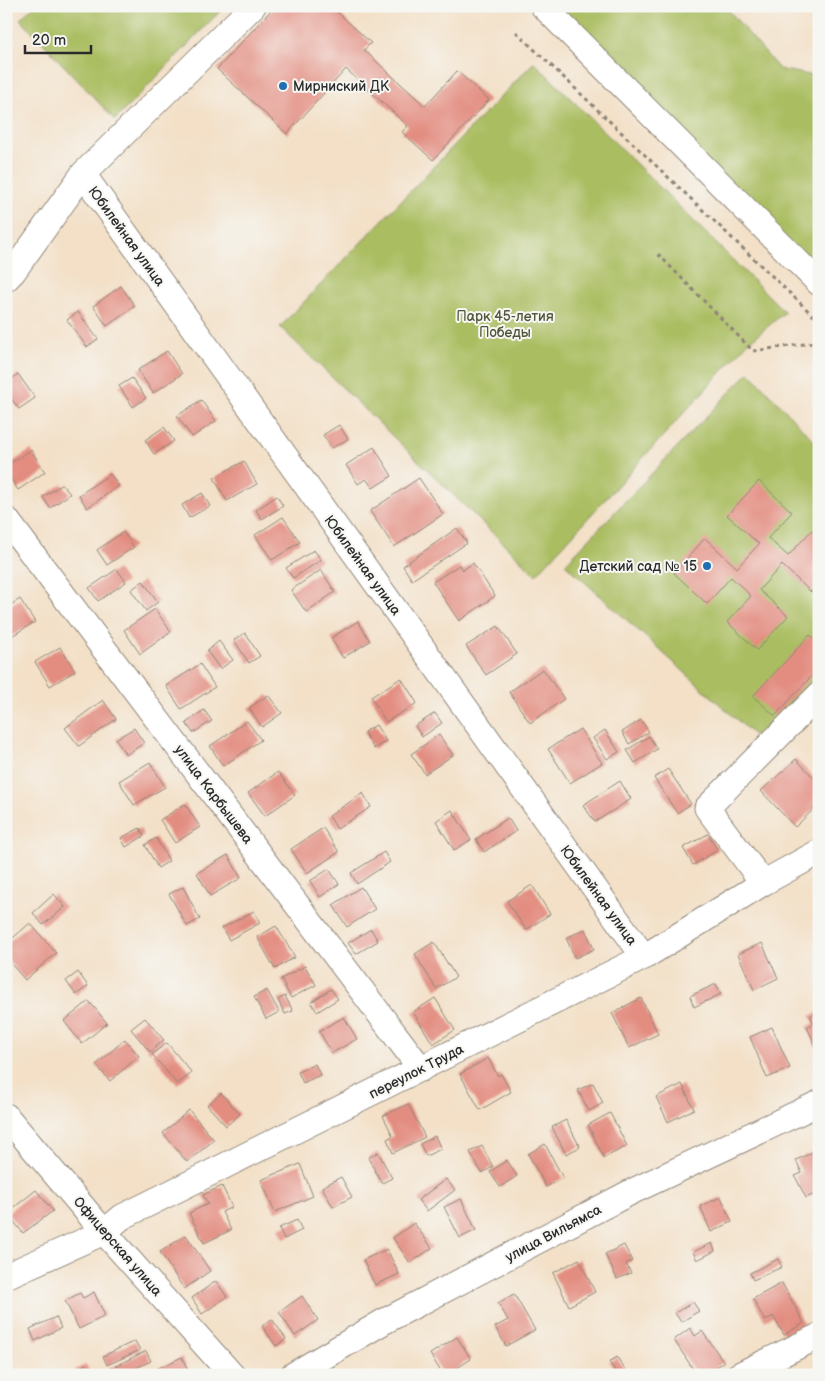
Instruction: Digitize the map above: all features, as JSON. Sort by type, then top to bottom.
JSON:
[{"type":"street","points":[[9,272],[83,174],[253,6]]},
{"type":"street","points":[[543,6],[819,283]]},
{"type":"street","name":"Юбилейная улица","points":[[83,174],[644,957]]},
{"type":"street","name":"улица Карбышева","points":[[6,519],[421,1069]]},
{"type":"street","points":[[763,883],[707,808],[819,695]]},
{"type":"street","name":"переулок Труда","points":[[6,1276],[104,1232],[122,1217],[644,957],[763,883],[819,852]]},
{"type":"street","name":"улица Вильямса","points":[[293,1375],[383,1322],[631,1192],[819,1103]]},
{"type":"street","name":"Офицерская улица","points":[[6,1116],[104,1232],[232,1375]]},
{"type":"street","points":[[739,1375],[819,1336]]},
{"type":"path","points":[[516,32],[819,321]]},
{"type":"path","points":[[658,254],[753,351],[819,342]]},
{"type":"green space","points":[[34,6],[225,6],[115,120],[20,19]]},
{"type":"green space","points":[[552,6],[725,6],[779,69],[819,77],[819,273]]},
{"type":"green space","name":"Парк 45-летия Победы","points":[[534,62],[785,312],[747,344],[536,575],[280,327]]},
{"type":"green space","points":[[749,372],[819,446],[819,674],[756,737],[565,564]]},
{"type":"building","name":"Мирниский ДК","points":[[275,6],[331,6],[371,43],[364,50],[425,106],[457,71],[489,100],[433,160],[402,132],[408,126],[346,69],[287,134],[217,69]]},
{"type":"building","points":[[121,286],[135,306],[107,326],[93,306]]},
{"type":"building","points":[[78,312],[98,339],[87,347],[67,320]]},
{"type":"building","points":[[167,351],[182,374],[153,393],[138,370]]},
{"type":"building","points":[[18,374],[35,398],[19,409],[6,392],[6,383]]},
{"type":"building","points":[[132,378],[146,398],[133,407],[119,386]]},
{"type":"building","points":[[201,400],[216,421],[192,437],[177,416]]},
{"type":"building","points":[[339,425],[348,439],[332,448],[323,435]]},
{"type":"building","points":[[164,427],[174,441],[154,454],[145,440]]},
{"type":"building","points":[[374,447],[392,476],[373,488],[366,479],[358,484],[346,465]]},
{"type":"building","points":[[31,450],[45,472],[18,490],[6,472],[6,466]]},
{"type":"building","points":[[244,461],[257,484],[227,501],[214,478]]},
{"type":"building","points":[[110,474],[119,486],[87,508],[79,495]]},
{"type":"building","points":[[419,478],[443,514],[394,547],[370,511]]},
{"type":"building","name":"Детский сад № 15","points":[[759,481],[792,512],[768,538],[788,556],[812,530],[819,537],[819,583],[811,592],[782,565],[759,590],[788,616],[757,650],[727,622],[751,596],[731,577],[707,604],[674,573],[705,538],[737,568],[759,544],[727,515]]},
{"type":"building","points":[[62,484],[70,494],[50,508],[43,497]]},
{"type":"building","points":[[202,493],[210,506],[189,518],[182,505]]},
{"type":"building","points":[[277,496],[283,506],[262,519],[256,510]]},
{"type":"building","points":[[283,517],[300,542],[272,560],[255,535]]},
{"type":"building","points":[[457,528],[467,543],[412,580],[403,566]]},
{"type":"building","points":[[123,532],[134,547],[107,565],[97,550]]},
{"type":"building","points":[[314,550],[321,560],[293,578],[286,568]]},
{"type":"building","points":[[473,563],[495,596],[459,621],[433,582],[459,565],[463,570]]},
{"type":"building","points":[[117,569],[126,582],[98,601],[89,588]]},
{"type":"building","points":[[321,570],[335,592],[306,612],[291,590]]},
{"type":"building","points":[[143,581],[158,602],[146,611],[131,590]]},
{"type":"building","points":[[20,599],[35,622],[10,637],[6,631],[6,608]]},
{"type":"building","points":[[155,609],[171,632],[140,654],[124,630]]},
{"type":"building","points":[[358,621],[370,641],[343,658],[331,638]]},
{"type":"building","points":[[498,626],[517,654],[486,675],[466,646]]},
{"type":"building","points":[[245,633],[260,656],[249,663],[234,640]]},
{"type":"building","points":[[810,635],[819,643],[819,668],[775,716],[753,696]]},
{"type":"building","points":[[219,641],[233,660],[220,669],[207,651]]},
{"type":"building","points":[[60,647],[75,671],[50,686],[35,662]]},
{"type":"building","points":[[200,664],[215,687],[181,709],[166,686]]},
{"type":"building","points":[[543,669],[564,699],[530,723],[509,692]]},
{"type":"building","points":[[401,678],[417,703],[386,722],[371,697]]},
{"type":"building","points":[[268,695],[282,713],[262,727],[249,708]]},
{"type":"building","points":[[103,700],[116,719],[79,746],[65,728]]},
{"type":"building","points":[[204,710],[212,721],[193,733],[186,723]]},
{"type":"building","points":[[435,713],[442,723],[422,737],[415,726]]},
{"type":"building","points":[[641,720],[649,732],[629,744],[622,732]]},
{"type":"building","points":[[247,721],[261,740],[223,766],[210,746]]},
{"type":"building","points":[[376,725],[386,741],[374,749],[364,732]]},
{"type":"building","points":[[134,728],[144,743],[126,755],[116,739]]},
{"type":"building","points":[[580,729],[602,763],[570,783],[548,749]]},
{"type":"building","points":[[605,730],[619,752],[607,759],[593,738]]},
{"type":"building","points":[[439,735],[453,755],[425,774],[411,754]]},
{"type":"building","points":[[649,736],[657,749],[635,763],[627,750]]},
{"type":"building","points":[[796,759],[819,783],[819,804],[795,827],[761,791]]},
{"type":"building","points":[[150,762],[165,787],[134,805],[119,781]]},
{"type":"building","points":[[668,769],[691,804],[677,813],[654,778]]},
{"type":"building","points":[[278,772],[295,795],[265,816],[248,793]]},
{"type":"building","points":[[620,781],[631,799],[595,822],[583,805]]},
{"type":"building","points":[[363,793],[371,807],[337,829],[329,816]]},
{"type":"building","points":[[185,804],[200,827],[175,843],[160,820]]},
{"type":"building","points":[[452,810],[471,840],[454,850],[436,821]]},
{"type":"building","points":[[508,818],[516,831],[484,852],[476,839]]},
{"type":"building","points":[[140,828],[144,836],[126,847],[121,838]]},
{"type":"building","points":[[323,828],[339,852],[307,873],[291,849]]},
{"type":"building","points":[[708,834],[718,850],[693,865],[683,848]]},
{"type":"building","points":[[156,838],[169,861],[158,868],[145,845]]},
{"type":"building","points":[[384,852],[390,862],[357,884],[351,873]]},
{"type":"building","points":[[228,855],[241,878],[210,896],[197,873]]},
{"type":"building","points":[[329,869],[339,884],[320,897],[310,881]]},
{"type":"building","points":[[532,885],[550,914],[526,930],[507,901]]},
{"type":"building","points":[[183,887],[200,919],[187,926],[169,894]]},
{"type":"building","points":[[361,887],[375,909],[347,927],[333,905]]},
{"type":"building","points":[[54,894],[65,907],[43,925],[33,913]]},
{"type":"building","points":[[254,911],[260,923],[229,940],[222,928]]},
{"type":"building","points":[[30,923],[56,953],[25,980],[6,958],[6,944]]},
{"type":"building","points":[[276,926],[295,957],[275,969],[257,937]]},
{"type":"building","points":[[371,929],[378,941],[356,954],[348,943]]},
{"type":"building","points":[[585,929],[594,949],[575,958],[566,938]]},
{"type":"building","points":[[434,942],[456,977],[436,989],[415,954]]},
{"type":"building","points":[[762,943],[778,978],[754,990],[738,954]]},
{"type":"building","points":[[305,966],[316,985],[291,998],[281,979]]},
{"type":"building","points":[[78,972],[88,986],[76,995],[66,981]]},
{"type":"building","points":[[716,984],[721,994],[694,1007],[690,996]]},
{"type":"building","points":[[331,989],[338,999],[317,1012],[311,1002]]},
{"type":"building","points":[[267,990],[279,1012],[266,1019],[254,997]]},
{"type":"building","points":[[285,996],[293,1011],[285,1014],[278,1000]]},
{"type":"building","points":[[435,998],[455,1030],[433,1044],[413,1012]]},
{"type":"building","points":[[641,998],[658,1034],[629,1048],[612,1013]]},
{"type":"building","points":[[89,1001],[107,1023],[82,1044],[64,1021]]},
{"type":"building","points":[[819,1012],[819,1053],[807,1027],[814,1023],[810,1016]]},
{"type":"building","points":[[344,1017],[357,1039],[332,1053],[319,1031]]},
{"type":"building","points":[[145,1018],[164,1040],[150,1052],[131,1029]]},
{"type":"building","points":[[772,1027],[790,1068],[767,1078],[750,1037]]},
{"type":"building","points":[[125,1039],[139,1056],[110,1081],[96,1065]]},
{"type":"building","points":[[167,1043],[192,1073],[177,1084],[152,1054]]},
{"type":"building","points":[[488,1058],[498,1076],[501,1074],[511,1092],[480,1110],[460,1074]]},
{"type":"building","points":[[315,1064],[320,1075],[303,1083],[298,1072]]},
{"type":"building","points":[[593,1083],[603,1103],[589,1111],[578,1090]]},
{"type":"building","points":[[682,1084],[694,1109],[668,1122],[656,1097]]},
{"type":"building","points":[[221,1093],[240,1114],[226,1126],[207,1105]]},
{"type":"building","points":[[408,1104],[425,1137],[393,1153],[387,1139],[393,1136],[383,1116]]},
{"type":"building","points":[[189,1110],[214,1140],[187,1162],[163,1133]]},
{"type":"building","points":[[610,1113],[627,1146],[604,1158],[588,1125]]},
{"type":"building","points":[[566,1120],[580,1147],[566,1154],[552,1127]]},
{"type":"building","points":[[435,1136],[441,1149],[426,1156],[420,1144]]},
{"type":"building","points":[[545,1144],[563,1178],[546,1187],[528,1154]]},
{"type":"building","points":[[482,1146],[493,1167],[482,1173],[470,1152]]},
{"type":"building","points":[[815,1151],[819,1159],[819,1192],[806,1198],[795,1176],[802,1173],[796,1160]]},
{"type":"building","points":[[378,1152],[392,1178],[382,1183],[368,1158]]},
{"type":"building","points":[[507,1160],[517,1176],[500,1187],[490,1172]]},
{"type":"building","points":[[300,1164],[313,1196],[275,1212],[261,1180]]},
{"type":"building","points":[[341,1177],[352,1197],[333,1207],[322,1187]]},
{"type":"building","points":[[446,1179],[455,1190],[427,1211],[418,1200]]},
{"type":"building","points":[[222,1186],[232,1207],[222,1212],[231,1230],[204,1243],[189,1213],[208,1204],[203,1195]]},
{"type":"building","points":[[36,1190],[53,1211],[23,1233],[7,1213]]},
{"type":"building","points":[[721,1197],[732,1222],[711,1232],[700,1206]]},
{"type":"building","points":[[461,1199],[476,1230],[460,1238],[444,1207]]},
{"type":"building","points":[[297,1220],[302,1230],[284,1239],[279,1228]]},
{"type":"building","points":[[414,1223],[432,1248],[410,1263],[393,1238]]},
{"type":"building","points":[[186,1235],[210,1271],[184,1289],[160,1252]]},
{"type":"building","points":[[712,1243],[715,1251],[697,1260],[693,1252]]},
{"type":"building","points":[[624,1245],[632,1261],[626,1264],[631,1273],[617,1279],[605,1254]]},
{"type":"building","points":[[387,1249],[399,1274],[375,1285],[363,1260]]},
{"type":"building","points":[[579,1259],[595,1292],[569,1306],[553,1273]]},
{"type":"building","points":[[778,1259],[782,1267],[753,1280],[750,1273]]},
{"type":"building","points":[[216,1281],[227,1297],[202,1314],[192,1298]]},
{"type":"building","points":[[782,1283],[804,1323],[784,1335],[773,1316],[765,1321],[753,1299]]},
{"type":"building","points":[[94,1292],[105,1316],[79,1329],[65,1301],[80,1293],[83,1298]]},
{"type":"building","points":[[514,1294],[535,1330],[506,1346],[495,1327],[508,1320],[498,1303]]},
{"type":"building","points":[[302,1296],[318,1320],[295,1336],[279,1312]]},
{"type":"building","points":[[693,1302],[699,1311],[681,1322],[675,1313]]},
{"type":"building","points":[[56,1317],[61,1328],[35,1341],[30,1329]]},
{"type":"building","points":[[272,1319],[286,1339],[276,1346],[262,1326]]},
{"type":"building","points":[[690,1328],[695,1336],[702,1331],[724,1362],[705,1375],[697,1375],[674,1340]]},
{"type":"building","points":[[457,1337],[471,1359],[443,1375],[430,1354]]},
{"type":"building","points":[[135,1341],[140,1350],[107,1365],[103,1356]]},
{"type":"building","points":[[146,1351],[151,1361],[121,1375],[112,1375],[109,1369]]},
{"type":"building","points":[[182,1357],[190,1375],[149,1375],[148,1373]]},
{"type":"building","points":[[617,1357],[627,1373],[625,1375],[618,1375],[609,1362]]},
{"type":"building","points":[[86,1364],[91,1375],[78,1375],[75,1370]]},
{"type":"place","name":"Мирниский ДК","points":[[283,86]]},
{"type":"place","name":"Детский сад № 15","points":[[707,566]]}]
